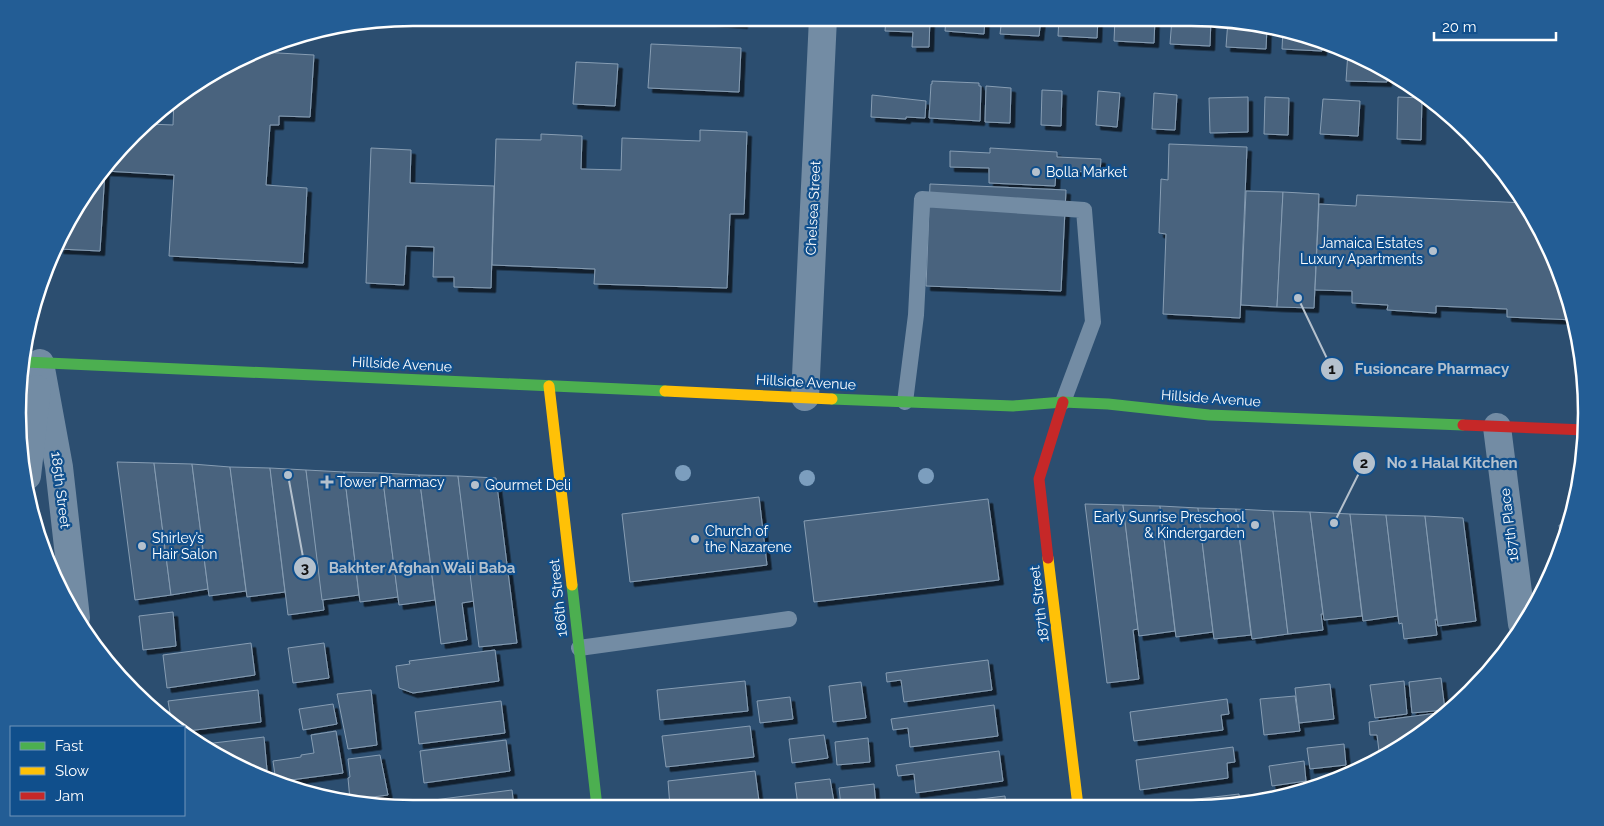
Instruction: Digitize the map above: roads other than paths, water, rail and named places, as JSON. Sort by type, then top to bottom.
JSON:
[{"type":"main road","name":"Hillside Avenue","points":[[33,362],[905,402],[1013,406],[1063,402],[1108,404],[1210,415],[1577,430]]},
{"type":"main road","name":"186th Street","points":[[549,386],[596,800]]},
{"type":"main road","name":"187th Street","points":[[1063,402],[1039,479],[1077,800]]},
{"type":"street","name":"Chelsea Street","points":[[805,397],[823,26]]},
{"type":"street","points":[[28,450],[33,362]]},
{"type":"street","name":"185th Street","points":[[33,362],[59,467],[74,598]]},
{"type":"street","name":"187th Place","points":[[1497,426],[1521,615]]},
{"type":"lane","points":[[905,402],[916,314],[922,199],[1084,210],[1094,322],[1063,402]]},
{"type":"lane","points":[[579,648],[789,619]]},
{"type":"place","name":"Bolla Market","points":[[1036,172]]},
{"type":"place","name":"Jamaica Estates Luxury Apartments","points":[[1433,251]]},
{"type":"place","name":"Fusioncare Pharmacy","points":[[1298,298]]},
{"type":"place","name":"Bakhter Afghan Wali Baba","points":[[288,475]]},
{"type":"place","name":"Tower Pharmacy","points":[[327,482]]},
{"type":"place","name":"Gourmet Deli","points":[[475,485]]},
{"type":"place","name":"No 1 Halal Kitchen","points":[[1334,523]]},
{"type":"place","name":"Early Sunrise Preschool & Kindergarden","points":[[1255,525]]},
{"type":"place","name":"Church of the Nazarene","points":[[695,539]]},
{"type":"place","name":"Shirley’s Hair Salon","points":[[142,546]]}]
